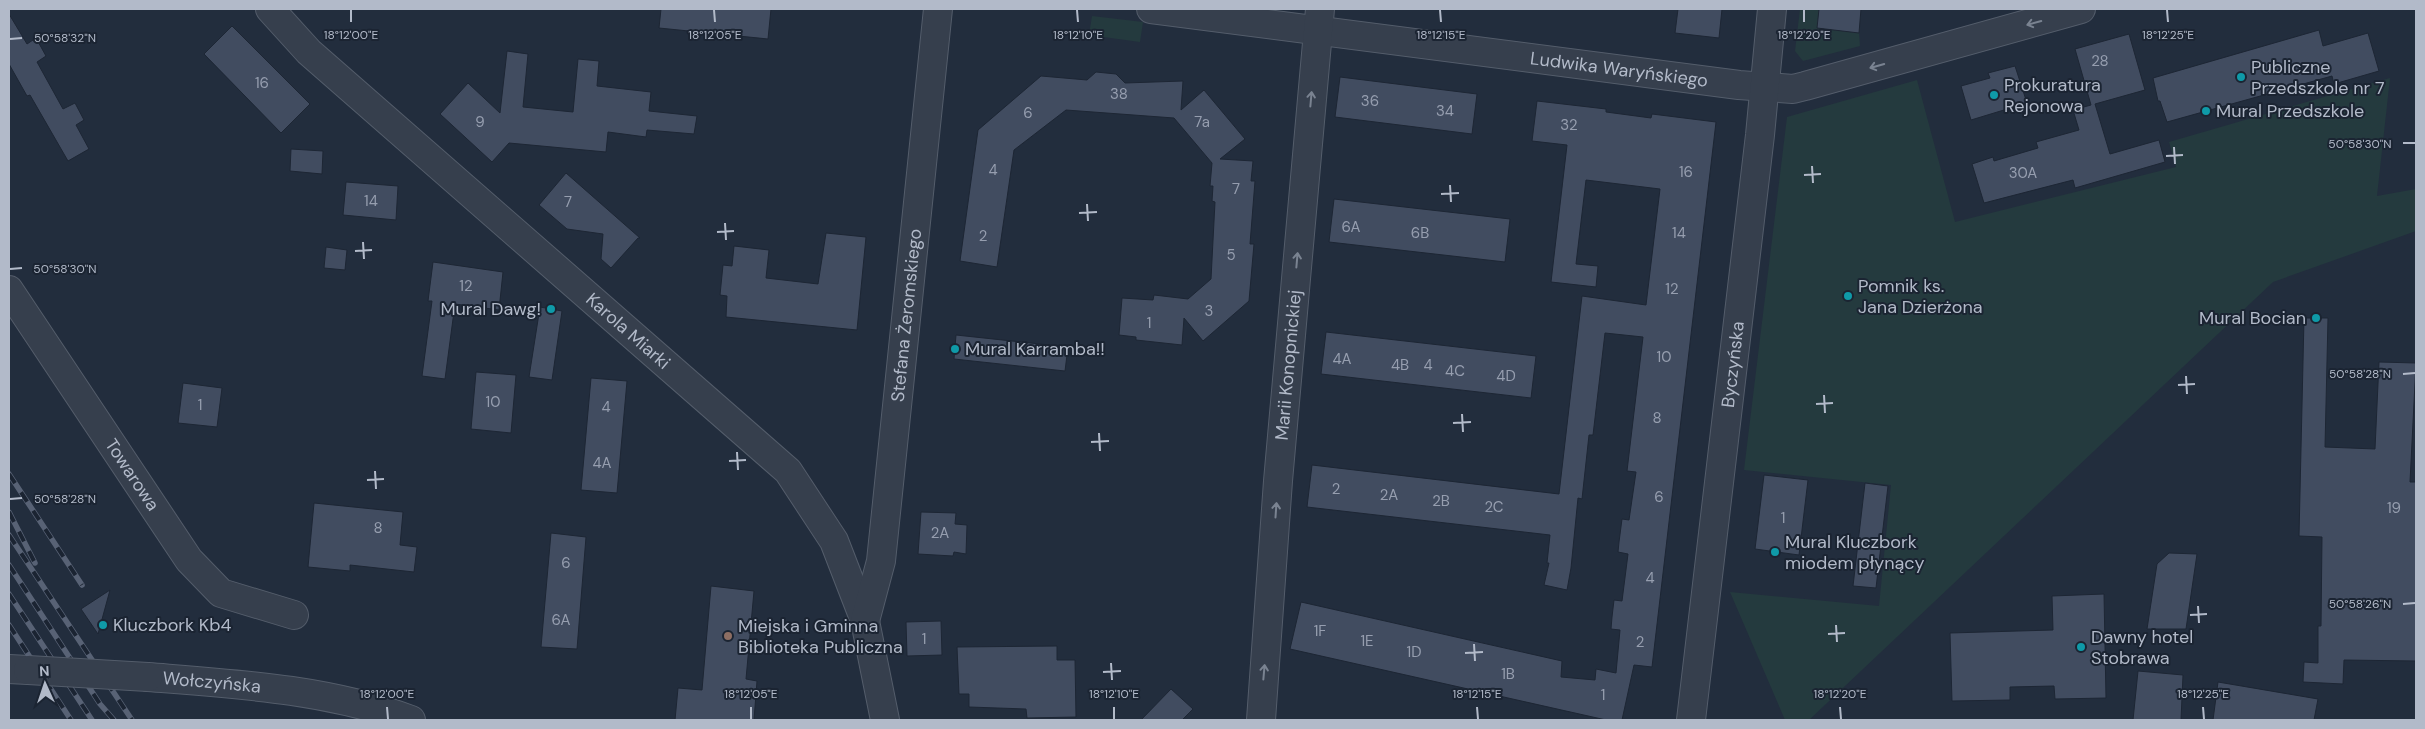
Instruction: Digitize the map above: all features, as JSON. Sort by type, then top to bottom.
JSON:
[{"type":"street","name":"Karola Miarki","points":[[270,9],[316,59],[788,471],[834,541],[865,621],[885,720]]},
{"type":"street","name":"Stefana Żeromskiego","points":[[865,621],[881,561],[938,9]]},
{"type":"street","name":"Ludwika Waryńskiego","points":[[1151,9],[1318,20],[1739,86],[1792,89],[2081,9]]},
{"type":"street","name":"Byczyńska","points":[[1691,720],[1758,154],[1763,86],[1772,9]]},
{"type":"street","name":"Marii Konopnickiej","points":[[1261,720],[1278,481],[1318,20]]},
{"type":"street","name":"Towarowa","points":[[9,290],[189,560],[221,593],[294,615]]},
{"type":"street","name":"Wołczyńska","points":[[18,669],[253,686],[322,695],[411,720]]},
{"type":"green space","points":[[1800,9],[1819,9],[1817,28],[1859,33],[1860,46],[1803,61],[1795,51]]},
{"type":"green space","points":[[1092,16],[1143,22],[1140,42],[1089,35]]},
{"type":"green space","points":[[2390,78],[2377,196],[2416,189],[2416,231],[2273,282],[1809,720],[1785,720],[1730,592],[1879,606],[1891,485],[1744,470],[1787,117],[1917,80],[1955,222],[2176,167],[2169,142]]},
{"type":"building","points":[[661,9],[771,9],[768,39],[659,28]]},
{"type":"building","points":[[1678,9],[1722,9],[1719,38],[1675,33]]},
{"type":"building","points":[[1819,9],[1861,9],[1859,33],[1817,28]]},
{"type":"building","points":[[9,14],[27,44],[36,38],[46,56],[37,62],[63,109],[75,103],[84,120],[76,125],[89,149],[68,161],[30,95],[27,96],[9,64]]},
{"type":"building","points":[[232,26],[310,104],[281,133],[204,54]]},
{"type":"building","name":"Publiczne Przedszkole nr 7","points":[[2319,30],[2323,46],[2368,33],[2379,71],[2334,84],[2332,76],[2167,122],[2160,101],[2158,101],[2153,78]]},
{"type":"building","points":[[2129,34],[2145,90],[2095,104],[2110,154],[2159,140],[2165,162],[2075,188],[2073,180],[1984,203],[1972,164],[1993,157],[1994,161],[2038,148],[2036,142],[2079,130],[2073,110],[2091,105],[2075,49]]},
{"type":"building","points":[[507,51],[528,54],[523,107],[573,112],[578,59],[599,61],[597,86],[651,92],[649,111],[697,116],[694,134],[647,130],[646,137],[608,132],[606,152],[509,143],[492,162],[440,114],[468,83],[500,113]]},
{"type":"building","name":"Prokuratura Rejonowa","points":[[2015,66],[2027,103],[1971,120],[1961,86],[1990,78],[1988,73]]},
{"type":"building","points":[[1096,72],[1116,74],[1125,83],[1183,81],[1181,110],[1204,90],[1245,139],[1220,159],[1253,161],[1251,181],[1255,181],[1250,244],[1254,244],[1249,301],[1203,341],[1184,318],[1182,345],[1136,340],[1136,337],[1119,335],[1122,298],[1153,300],[1154,295],[1188,299],[1211,279],[1215,202],[1212,201],[1213,186],[1210,186],[1212,163],[1174,118],[1066,110],[1014,150],[997,267],[960,261],[978,130],[1041,76],[1087,80]]},
{"type":"building","points":[[1340,77],[1477,94],[1472,134],[1335,117]]},
{"type":"building","points":[[1537,101],[1606,109],[1606,112],[1651,118],[1652,114],[1716,122],[1652,667],[1634,665],[1622,720],[1606,720],[1290,649],[1301,602],[1562,661],[1561,677],[1595,680],[1596,669],[1616,673],[1620,630],[1611,629],[1614,600],[1622,601],[1628,554],[1618,552],[1622,519],[1629,520],[1636,472],[1627,471],[1643,337],[1605,333],[1593,435],[1589,435],[1582,499],[1578,498],[1567,590],[1544,585],[1549,563],[1547,563],[1550,535],[1307,507],[1312,465],[1559,494],[1582,296],[1646,305],[1660,189],[1586,180],[1576,264],[1598,266],[1596,287],[1551,282],[1567,145],[1532,141]]},
{"type":"building","points":[[291,149],[323,151],[322,174],[290,171]]},
{"type":"building","points":[[566,173],[640,238],[611,268],[601,259],[603,234],[567,229],[539,205]]},
{"type":"building","points":[[346,182],[398,186],[396,220],[343,215]]},
{"type":"building","points":[[1334,199],[1510,219],[1505,262],[1329,242]]},
{"type":"building","points":[[826,233],[866,237],[857,330],[726,317],[727,296],[720,295],[723,265],[732,266],[734,246],[769,250],[766,278],[818,284]]},
{"type":"building","points":[[326,247],[347,250],[345,270],[324,268]]},
{"type":"building","points":[[433,262],[503,272],[499,310],[455,304],[445,379],[422,376],[432,301],[428,301]]},
{"type":"building","points":[[540,307],[562,311],[552,380],[529,377]]},
{"type":"building","points":[[2304,318],[2328,318],[2325,447],[2375,449],[2379,362],[2416,363],[2410,482],[2416,482],[2416,661],[2344,660],[2343,684],[2303,682],[2304,662],[2318,663],[2318,626],[2321,626],[2322,537],[2299,536]]},
{"type":"building","points":[[1326,332],[1536,356],[1531,398],[1321,374]]},
{"type":"building","points":[[956,335],[1068,347],[1065,371],[954,359]]},
{"type":"building","points":[[476,372],[516,375],[511,433],[471,429]]},
{"type":"building","points":[[591,378],[627,381],[617,493],[581,490]]},
{"type":"building","points":[[183,383],[222,388],[217,427],[178,423]]},
{"type":"building","points":[[1764,475],[1808,480],[1799,555],[1755,549]]},
{"type":"building","points":[[1865,483],[1888,486],[1876,588],[1853,586]]},
{"type":"building","points":[[314,503],[403,512],[400,545],[417,547],[414,572],[350,565],[350,571],[308,567]]},
{"type":"building","points":[[921,512],[956,513],[955,524],[967,525],[966,554],[954,552],[953,556],[918,554]]},
{"type":"building","points":[[551,533],[586,537],[577,649],[541,647]]},
{"type":"building","points":[[2169,553],[2197,554],[2186,629],[2147,629],[2157,564]]},
{"type":"building","name":"Miejska i Gminna Biblioteka Publiczna","points":[[711,586],[754,591],[746,679],[757,681],[754,720],[675,720],[678,688],[702,690]]},
{"type":"building","points":[[110,590],[98,634],[81,609]]},
{"type":"building","points":[[2104,594],[2106,698],[2055,699],[2054,686],[2010,687],[2010,700],[1952,701],[1950,633],[2053,630],[2052,596]]},
{"type":"building","points":[[941,621],[942,655],[907,656],[906,622]]},
{"type":"building","points":[[1057,646],[1057,660],[1075,660],[1076,717],[1027,718],[1026,709],[969,707],[969,694],[959,694],[957,647]]},
{"type":"building","points":[[2138,671],[2183,675],[2181,720],[2133,720]]},
{"type":"building","points":[[2218,682],[2318,699],[2314,720],[2213,720]]},
{"type":"building","points":[[1171,689],[1193,709],[1182,720],[1141,720]]},
{"type":"railway","points":[[9,474],[82,585]]},
{"type":"railway","points":[[9,512],[35,563]]},
{"type":"railway","points":[[9,535],[132,720]]},
{"type":"railway","points":[[9,565],[100,704],[114,720]]},
{"type":"railway","points":[[9,594],[92,720]]},
{"type":"railway","points":[[9,625],[71,720]]},
{"type":"place","name":"Publiczne Przedszkole nr 7","points":[[2241,77]]},
{"type":"place","name":"Prokuratura Rejonowa","points":[[1994,95]]},
{"type":"place","name":"Mural Przedszkole","points":[[2206,111]]},
{"type":"place","name":"Pomnik ks. Jana Dzierżona","points":[[1848,296]]},
{"type":"place","name":"Mural Dawg!","points":[[551,309]]},
{"type":"place","name":"Mural Bocian","points":[[2316,318]]},
{"type":"place","name":"Mural Karramba!!","points":[[955,349]]},
{"type":"place","name":"Mural Kluczbork miodem płynący","points":[[1775,552]]},
{"type":"place","name":"Kluczbork Kb4","points":[[103,625]]},
{"type":"place","name":"Miejska i Gminna Biblioteka Publiczna","points":[[728,636]]},
{"type":"place","name":"Dawny hotel Stobrawa","points":[[2081,647]]}]
